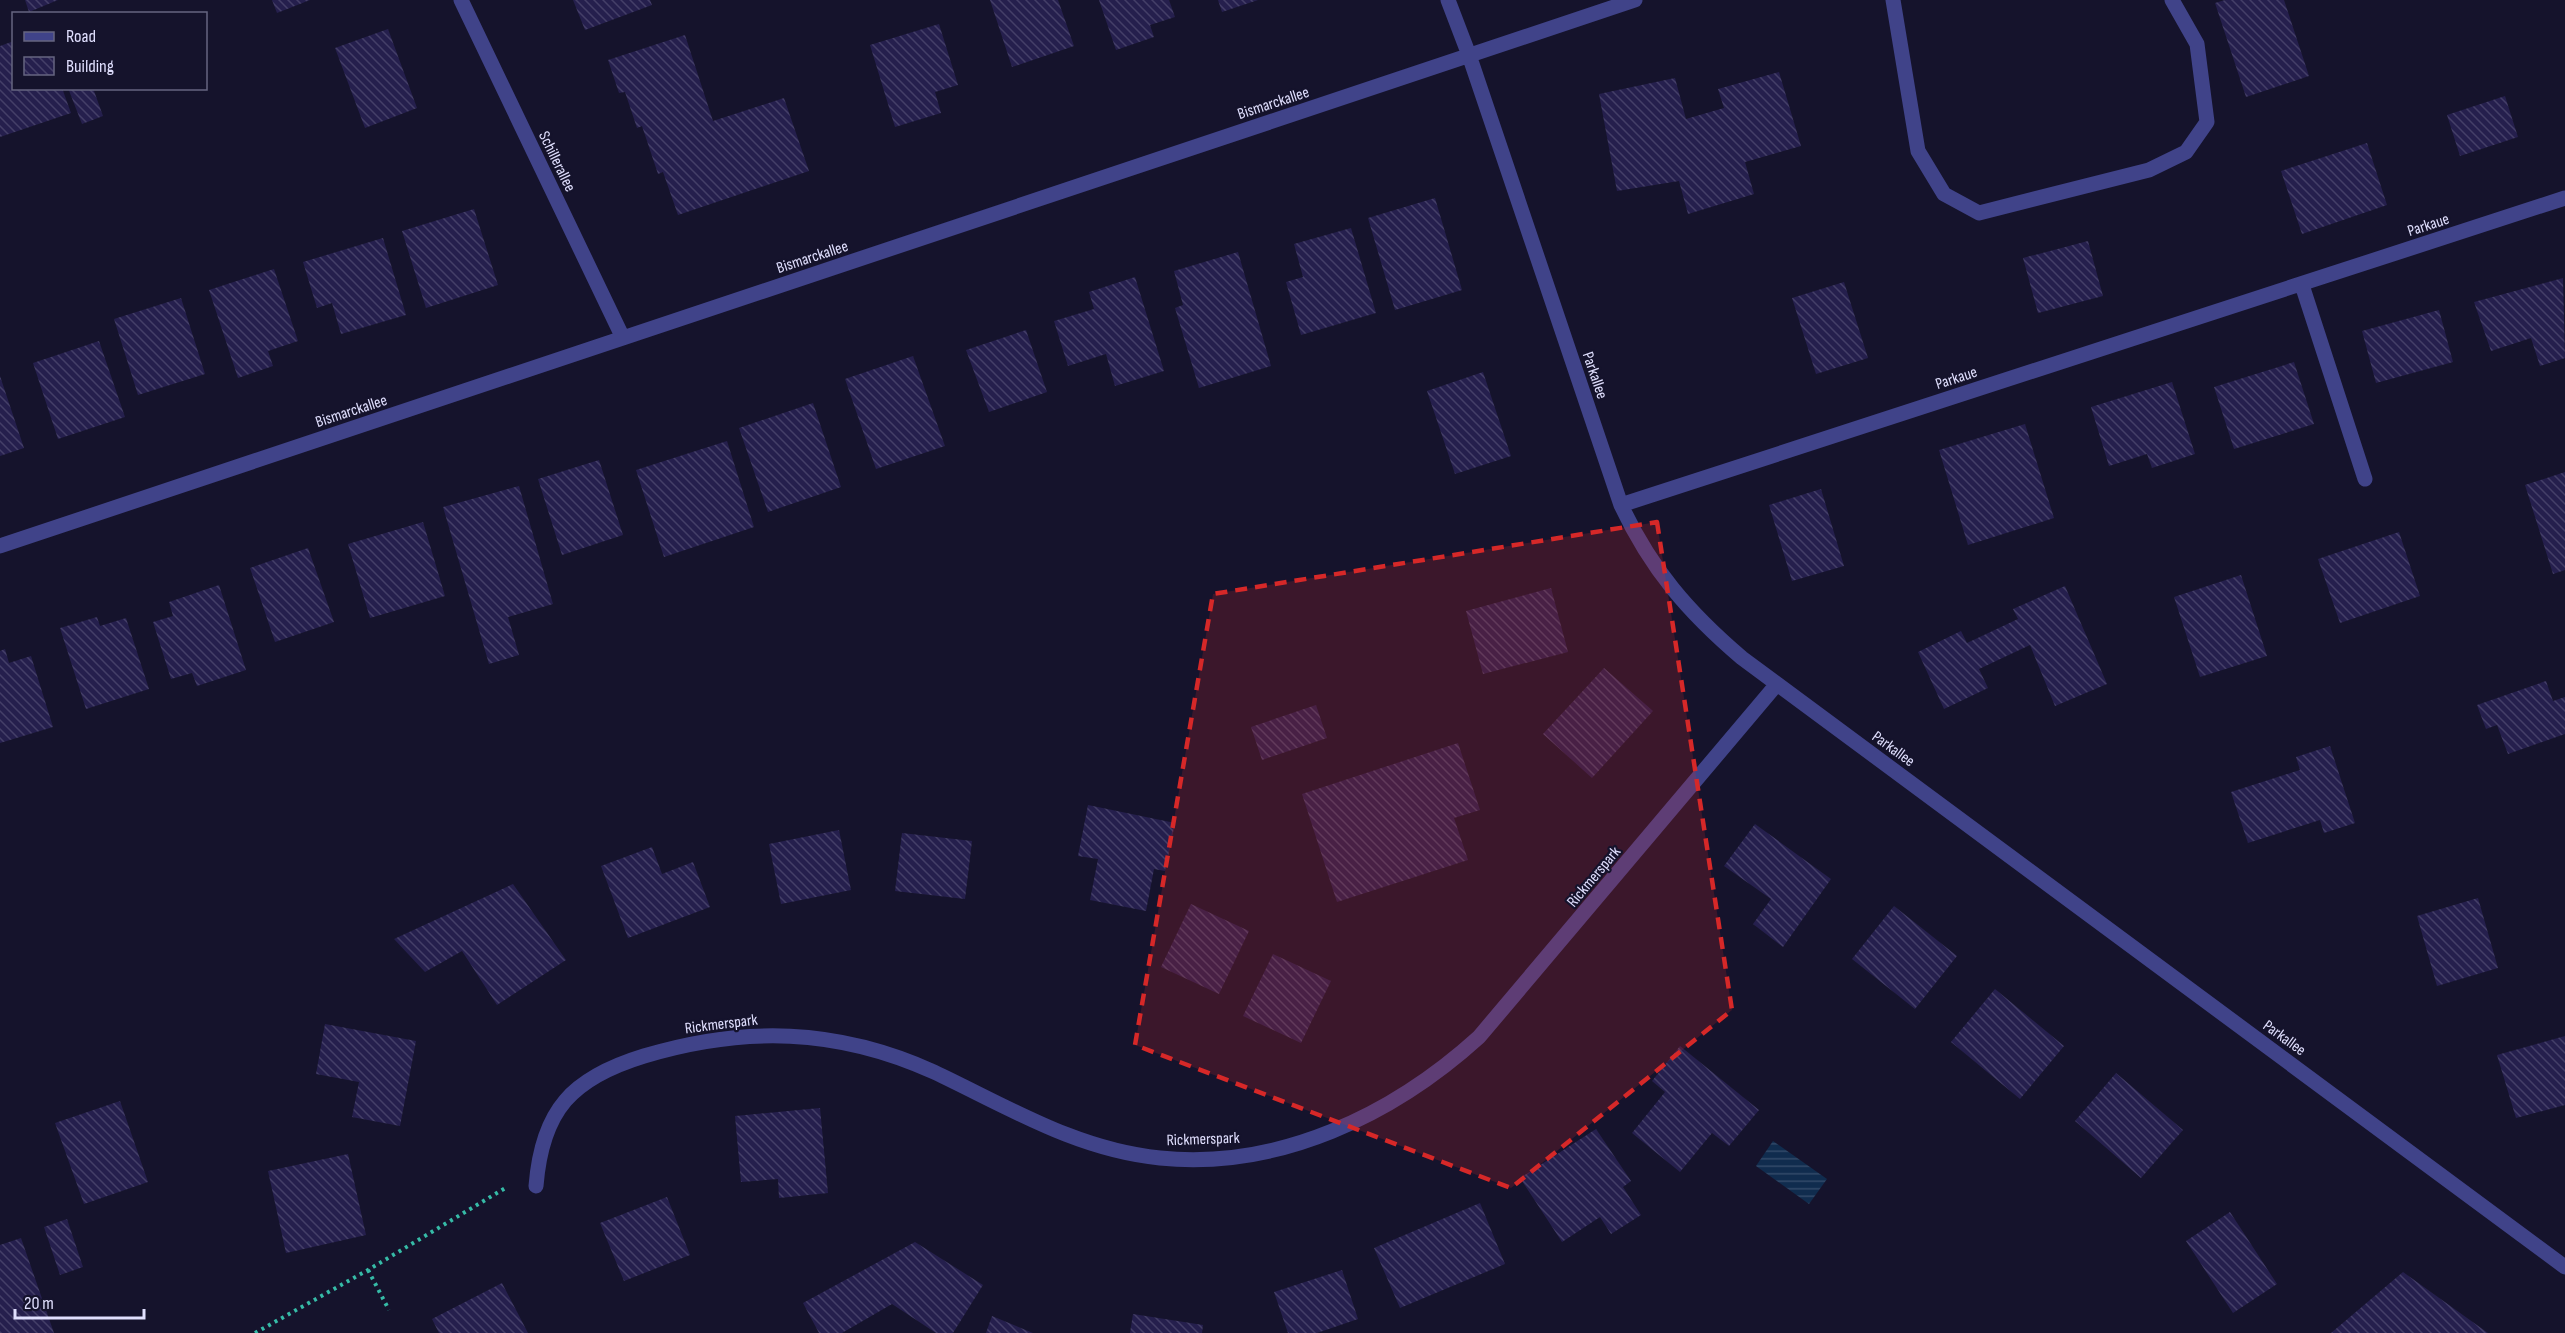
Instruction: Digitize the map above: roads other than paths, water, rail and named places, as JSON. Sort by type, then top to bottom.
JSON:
[{"type":"street","name":"Schillerallee","points":[[461,0],[623,338]]},
{"type":"street","name":"Parkallee","points":[[1448,0],[1469,55],[1621,505],[1650,558],[1686,606],[1707,628],[1777,684],[2565,1267]]},
{"type":"street","name":"Bismarckallee","points":[[0,546],[1635,0]]},
{"type":"street","points":[[1893,0],[1918,151],[1944,194],[1979,213],[2150,170],[2186,152],[2207,122],[2197,44],[2172,0]]},
{"type":"street","name":"Parkaue","points":[[1621,505],[2565,198]]},
{"type":"street","points":[[2302,285],[2365,479]]},
{"type":"street","name":"Rickmerspark","points":[[536,1178],[542,1144],[556,1113],[578,1087],[592,1077],[607,1068],[669,1049],[722,1038],[758,1035],[830,1040],[865,1047],[899,1058],[1055,1131],[1108,1149],[1135,1155],[1190,1159],[1245,1155],[1305,1141],[1344,1127],[1416,1088],[1449,1064],[1479,1037],[1777,684]]},
{"type":"water","points":[[1773,1141],[1827,1179],[1809,1204],[1756,1166]]}]
